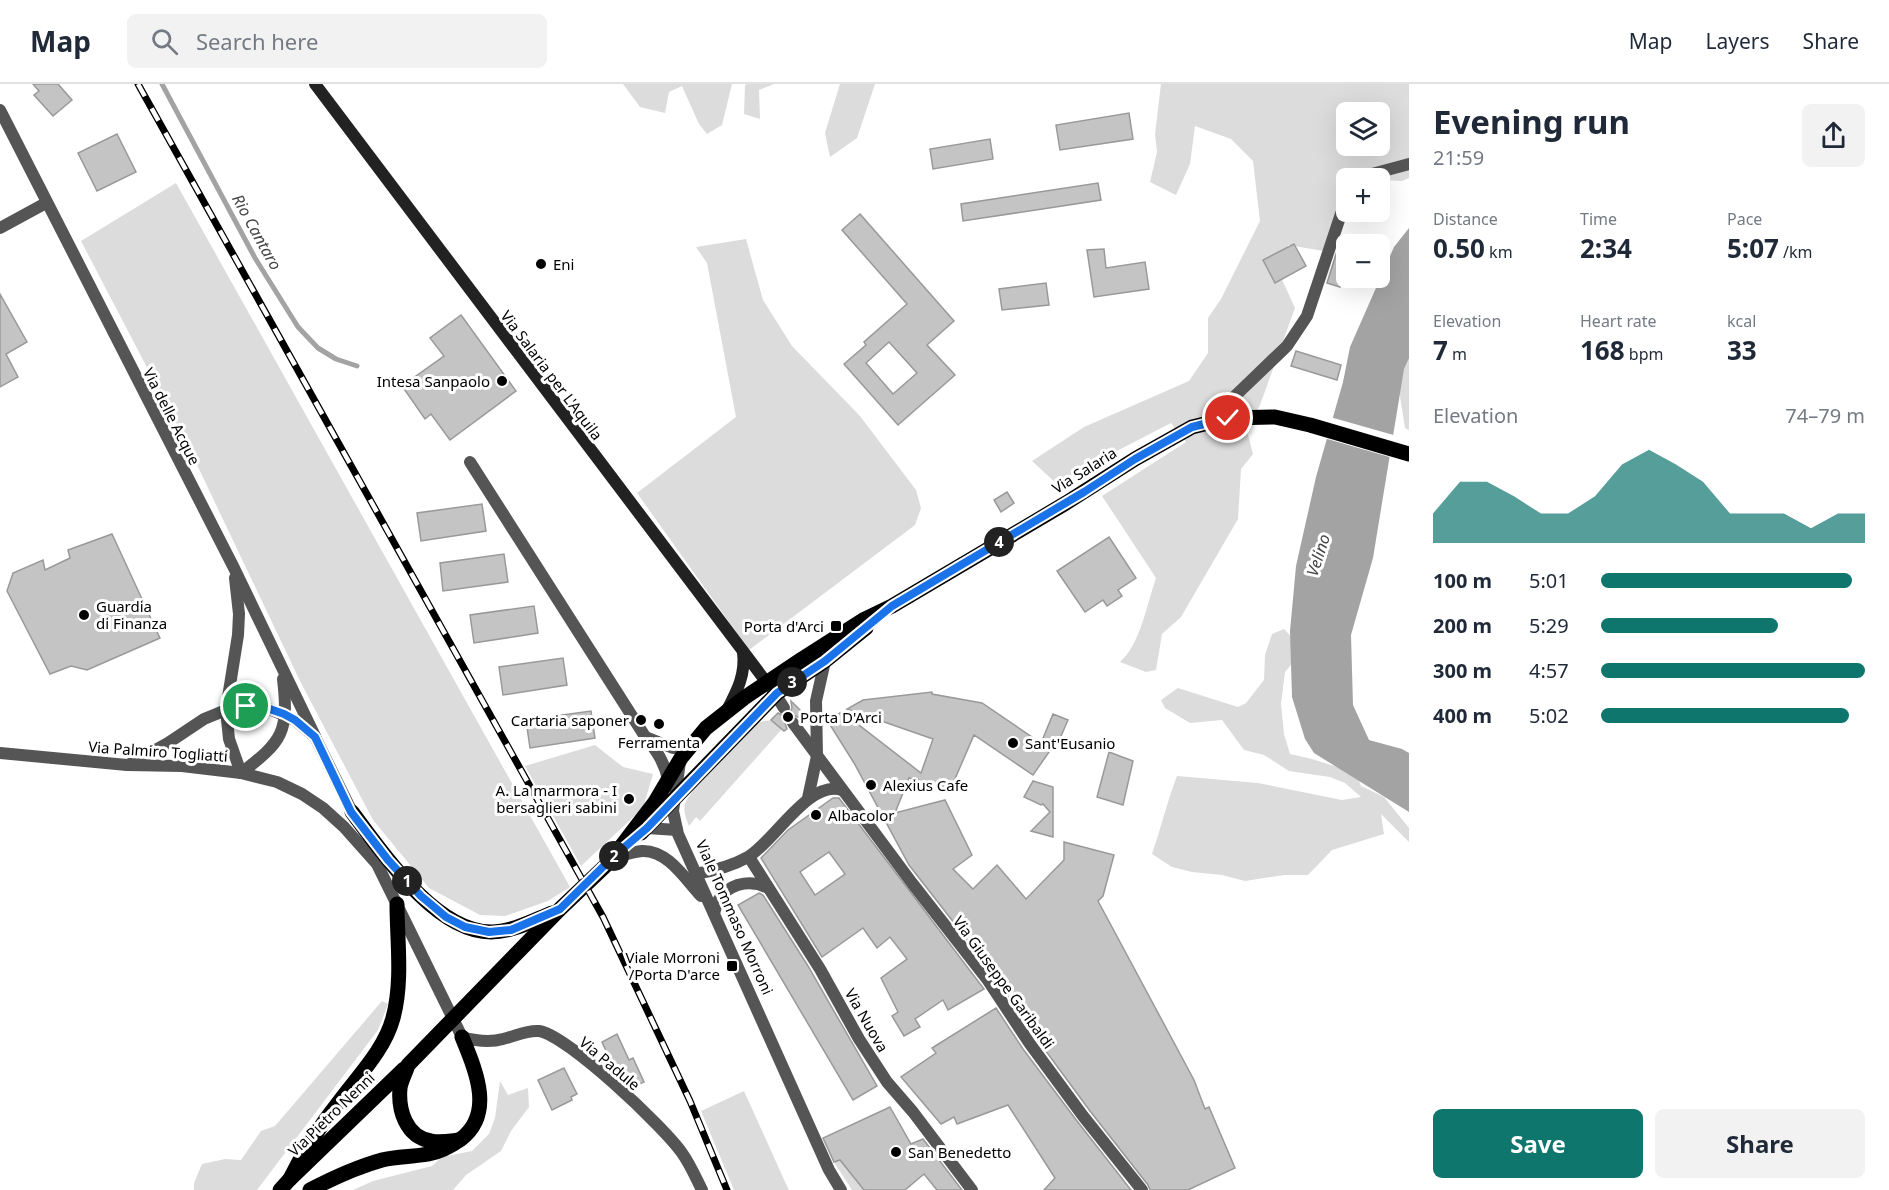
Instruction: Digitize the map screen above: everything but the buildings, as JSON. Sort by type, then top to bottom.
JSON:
[{"type":"main road","name":"Via Salaria per L'Aquila","points":[[315,84],[772,688]]},
{"type":"main road","name":"Via Salaria","points":[[772,688],[863,620],[892,606],[1192,427],[1228,418],[1275,417],[1409,454]]},
{"type":"main road","name":"Via Salaria","points":[[772,688],[773,685],[792,682],[825,661],[892,606]]},
{"type":"main road","points":[[725,713],[741,682],[743,652]]},
{"type":"main road","points":[[613,857],[655,802],[685,752],[706,728],[725,713],[772,688]]},
{"type":"main road","points":[[351,812],[388,860],[421,896],[446,917],[465,927],[489,932],[511,930],[560,909],[674,800],[772,688]]},
{"type":"main road","points":[[285,1184],[298,1161],[339,1101],[376,1054],[386,1036],[393,1017],[397,995],[397,904]]},
{"type":"main road","name":"Via Pietro Nenni","points":[[285,1184],[408,1065],[560,909]]},
{"type":"main road","points":[[310,1190],[349,1171],[384,1159],[428,1154],[447,1148],[468,1133],[476,1122],[480,1097],[472,1061],[462,1037]]},
{"type":"main road","points":[[408,1065],[400,1086],[400,1102],[403,1117],[410,1129],[421,1138],[432,1142],[459,1140]]},
{"type":"street","name":"Via delle Acque","points":[[0,110],[234,568],[377,864]]},
{"type":"street","points":[[1390,169],[1409,164]]},
{"type":"street","points":[[0,228],[46,203]]},
{"type":"street","points":[[1228,418],[1235,396],[1287,346],[1307,316],[1338,222]]},
{"type":"street","points":[[470,462],[662,760],[669,779]]},
{"type":"street","points":[[234,568],[239,614],[238,635],[226,710],[229,739],[241,773],[269,751],[277,742],[283,728],[283,669]]},
{"type":"street","points":[[808,798],[817,756],[816,701],[825,661]]},
{"type":"street","points":[[772,688],[784,708]]},
{"type":"street","points":[[127,765],[168,743],[204,719],[226,710],[246,706],[267,708],[284,714],[315,737]]},
{"type":"street","name":"Via Giuseppe Garibaldi","points":[[794,723],[842,790],[987,979],[1030,1044],[1083,1116],[1142,1190]]},
{"type":"street","points":[[646,738],[685,752]]},
{"type":"street","name":"Viale Tommaso Morroni","points":[[685,752],[674,800],[673,811],[677,830],[829,1170],[841,1190]]},
{"type":"street","name":"Via Palmiro Togliatti","points":[[0,753],[127,765],[182,766],[241,773],[277,782],[302,794],[323,808],[377,864],[462,1037]]},
{"type":"street","points":[[695,874],[717,871],[749,857],[808,798],[829,789],[842,790]]},
{"type":"street","points":[[647,828],[677,830]]},
{"type":"street","points":[[613,857],[642,851],[657,853],[673,865],[711,910],[731,889],[754,882],[768,888]]},
{"type":"street","name":"Via Nuova","points":[[749,857],[820,969],[886,1082],[913,1112],[972,1190]]},
{"type":"street","name":"Via Padule","points":[[462,1037],[489,1041],[528,1031],[553,1036],[585,1059],[664,1132],[683,1154],[702,1190]]},
{"type":"shaded area","points":[[623,84],[732,84],[722,125],[707,134],[699,124],[682,86],[669,92],[665,113],[640,107]]},
{"type":"shaded area","points":[[774,84],[759,90],[760,119],[744,114],[745,85]]},
{"type":"shaded area","points":[[840,84],[875,84],[857,138],[830,157],[825,133]]},
{"type":"shaded area","points":[[1161,84],[1409,84],[1409,178],[1402,181],[1390,180],[1390,168],[1336,168],[1336,222],[1344,222],[1330,246],[1324,251],[1288,245],[1278,271],[1295,308],[1260,405],[1247,431],[1253,454],[1241,469],[1238,519],[1181,617],[1162,634],[1156,670],[1146,672],[1120,662],[1127,655],[1138,635],[1156,578],[1102,496],[1186,442],[1171,423],[1086,467],[1058,485],[1032,461],[1084,427],[1189,381],[1208,353],[1208,318],[1221,299],[1260,221],[1253,161],[1231,139],[1195,126],[1190,164],[1176,195],[1150,182],[1157,152],[1155,134]]},
{"type":"shaded area","points":[[176,183],[570,887],[548,901],[505,916],[480,915],[429,888],[373,820],[300,681],[188,446],[81,241]]},
{"type":"shaded area","points":[[746,239],[763,300],[792,346],[860,416],[916,490],[921,508],[915,525],[749,650],[637,493],[736,417],[707,263],[696,247]]},
{"type":"shaded area","points":[[1409,331],[1409,430],[1405,428],[1399,390]]},
{"type":"shaded area","points":[[1284,629],[1300,646],[1285,672],[1281,704],[1284,734],[1290,754],[1356,773],[1361,786],[1384,797],[1409,828],[1409,842],[1381,814],[1384,834],[1332,850],[1308,875],[1284,875],[1245,881],[1172,867],[1152,854],[1177,776],[1258,783],[1342,800],[1361,797],[1345,783],[1330,777],[1289,771],[1264,755],[1244,750],[1222,720],[1190,723],[1165,708],[1161,700],[1178,688],[1238,707],[1246,703],[1264,680],[1265,655],[1272,634]]},
{"type":"shaded area","points":[[771,720],[782,729],[700,821],[696,817],[689,826],[684,807],[696,786],[750,728],[759,722]]},
{"type":"shaded area","points":[[595,745],[623,767],[653,774],[643,808],[581,866],[525,766]]},
{"type":"shaded area","points":[[382,1001],[388,1004],[378,1030],[257,1190],[194,1190],[194,1183],[202,1164],[225,1159],[241,1160],[261,1131],[275,1126]]},
{"type":"shaded area","points":[[500,1081],[508,1095],[528,1088],[529,1107],[511,1131],[501,1151],[466,1175],[453,1190],[353,1190],[373,1181],[432,1166],[442,1157],[472,1151],[489,1134],[495,1118]]},
{"type":"shaded area","points":[[744,1091],[789,1190],[734,1190],[701,1111]]},
{"type":"shaded area","points":[[840,1160],[864,1190],[852,1190],[834,1162]]},
{"type":"water","name":"Velino","points":[[1409,228],[1409,358],[1404,369],[1373,558],[1351,635],[1353,705],[1369,740],[1409,753],[1409,812],[1314,753],[1305,739],[1292,697],[1290,631],[1296,566],[1316,477],[1343,382],[1350,347],[1376,288],[1390,288],[1390,256]]},
{"type":"pier","points":[[1330,417],[1397,436],[1393,458],[1324,438]]},
{"type":"waterway","name":"Rio Cantaro","points":[[162,84],[255,258],[298,327],[318,348],[336,359],[357,366]]},
{"type":"railway","points":[[138,84],[603,917],[690,1101],[727,1190]]},
{"type":"place","name":"Eni","points":[[541,264]]},
{"type":"place","name":"Intesa Sanpaolo","points":[[502,381]]},
{"type":"place","name":"Guardia di Finanza","points":[[84,615]]},
{"type":"place","name":"Porta d'Arci","points":[[836,626]]},
{"type":"place","name":"Porta D'Arci","points":[[788,717]]},
{"type":"place","name":"Cartaria saponer","points":[[641,720]]},
{"type":"place","name":"Ferramenta","points":[[659,724]]},
{"type":"place","name":"Sant'Eusanio","points":[[1013,743]]},
{"type":"place","name":"Alexius Cafe","points":[[871,785]]},
{"type":"place","name":"A. La marmora - I bersaglieri sabini","points":[[629,799]]},
{"type":"place","name":"Albacolor","points":[[816,815]]},
{"type":"place","name":"Viale Morroni /Porta D'arce","points":[[732,966]]},
{"type":"place","name":"San Benedetto","points":[[896,1152]]},
{"type":"route","points":[[246,706],[267,708],[284,714],[315,737],[351,812],[388,860],[421,896],[446,917],[465,927],[489,932],[511,930],[560,909],[613,857],[647,828],[777,693],[825,661],[892,606],[1192,427],[1228,418]]}]
